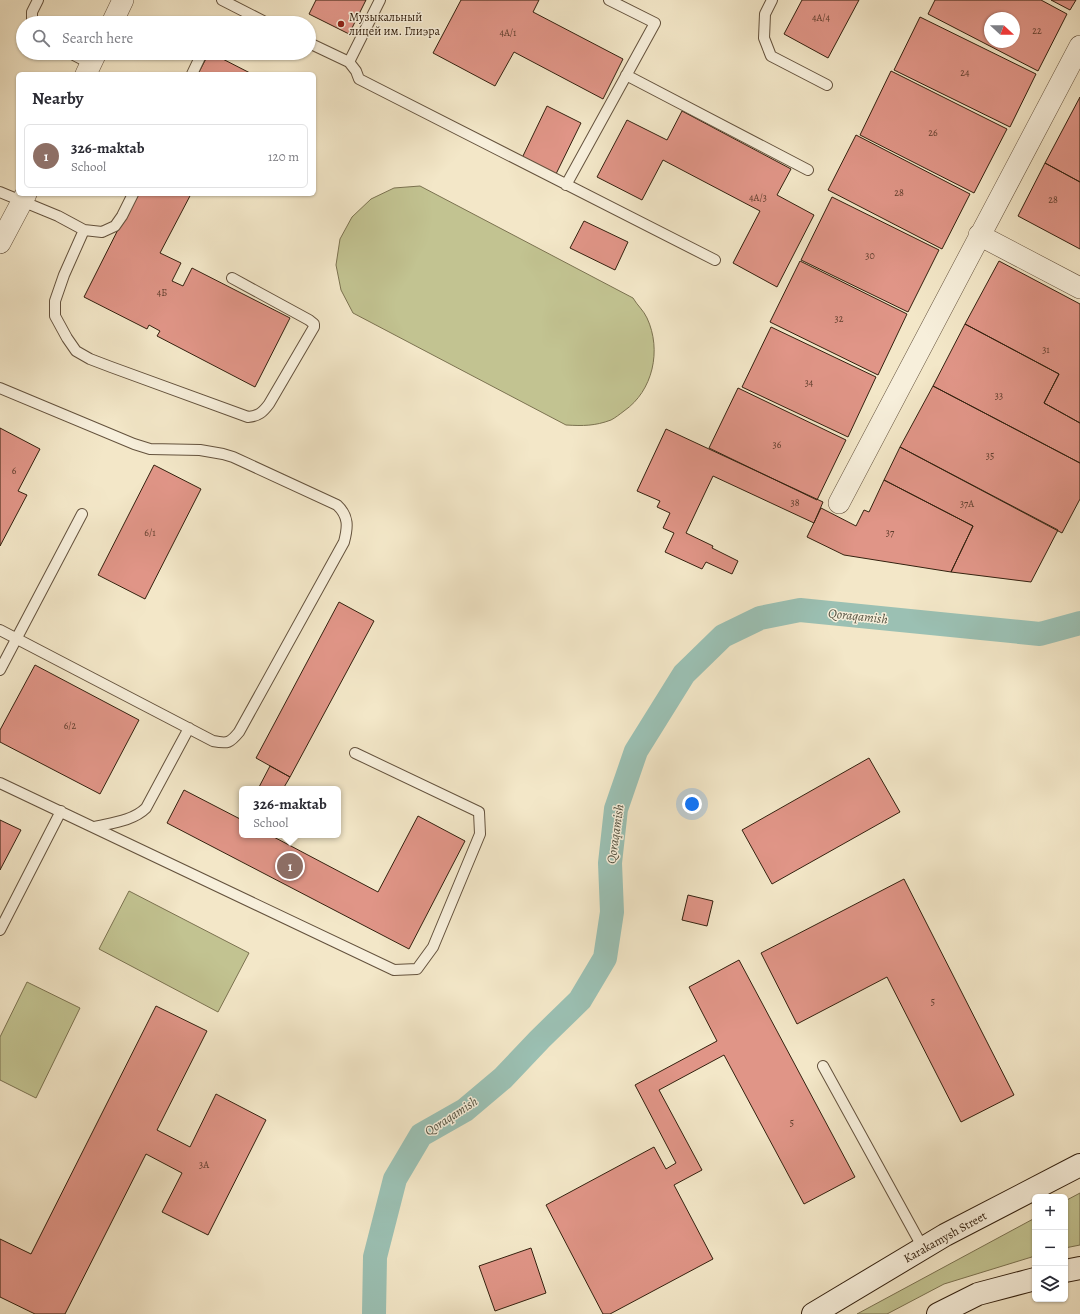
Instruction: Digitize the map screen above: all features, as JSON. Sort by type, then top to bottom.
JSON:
[{"type":"main road","name":"Karakamysh Street","points":[[813,1314],[945,1235],[1080,1165]]},
{"type":"main road","points":[[1068,1271],[1080,1268]]},
{"type":"main road","points":[[938,1314],[978,1294],[1032,1280]]},
{"type":"street","points":[[115,16],[123,0]]},
{"type":"street","points":[[839,503],[1080,46]]},
{"type":"street","points":[[0,243],[24,197]]},
{"type":"street","points":[[979,235],[1080,288]]},
{"type":"lane","points":[[32,16],[32,12],[38,0]]},
{"type":"lane","points":[[222,0],[250,16]]},
{"type":"lane","points":[[349,62],[380,0]]},
{"type":"lane","points":[[566,185],[655,23],[609,0]]},
{"type":"lane","points":[[772,0],[765,14],[764,38],[771,56],[827,85]]},
{"type":"lane","points":[[316,46],[349,62],[356,71],[359,79],[715,260]]},
{"type":"lane","points":[[193,72],[199,60]]},
{"type":"lane","points":[[626,75],[808,170]]},
{"type":"lane","points":[[0,192],[16,195]]},
{"type":"lane","points":[[24,197],[84,230],[102,232],[115,226],[132,196]]},
{"type":"lane","points":[[84,230],[64,275],[55,301],[55,316],[76,351],[90,359],[248,417],[256,416],[269,404],[314,328],[314,324],[310,320],[232,278]]},
{"type":"lane","points":[[0,388],[134,444],[150,449],[211,451],[233,457],[337,505],[343,511],[346,520],[347,532],[344,542],[239,732],[232,741],[224,743],[213,741],[0,630]]},
{"type":"lane","points":[[0,670],[82,514]]},
{"type":"lane","points":[[94,827],[131,818],[140,814],[146,808],[189,728]]},
{"type":"lane","points":[[0,783],[394,970],[417,969],[432,947],[480,834],[479,812],[355,753]]},
{"type":"lane","points":[[0,930],[61,811]]},
{"type":"lane","points":[[823,1066],[923,1248]]},
{"type":"green space","points":[[420,186],[633,298],[646,315],[652,330],[654,343],[652,369],[648,381],[642,393],[634,403],[616,417],[605,422],[589,425],[566,425],[353,313],[341,290],[336,265],[340,239],[352,217],[371,199],[394,188]]},
{"type":"green space","points":[[129,891],[249,953],[218,1012],[99,949]]},
{"type":"green space","points":[[27,982],[80,1008],[36,1098],[0,1080],[0,1037]]},
{"type":"green space","points":[[1080,1193],[1080,1245],[1068,1247],[1068,1230],[1068,1199]]},
{"type":"green space","points":[[1032,1220],[1032,1257],[944,1284],[887,1314],[857,1314]]},
{"type":"building","name":"Музыкальный лицей им. Глиэра","points":[[316,0],[366,0],[349,34],[316,18],[316,16],[309,14]]},
{"type":"building","points":[[461,0],[539,0],[533,12],[623,59],[603,99],[514,52],[495,86],[433,53]]},
{"type":"building","points":[[802,0],[859,0],[828,58],[784,34]]},
{"type":"building","points":[[935,0],[1041,0],[1067,14],[1038,71],[994,48],[1020,48],[1020,12],[984,12],[984,43],[928,14]]},
{"type":"building","points":[[1051,0],[1076,0],[1070,10]]},
{"type":"building","points":[[920,17],[1036,74],[1010,127],[894,70]]},
{"type":"building","points":[[205,60],[225,60],[248,72],[199,72]]},
{"type":"building","points":[[891,71],[1007,129],[974,193],[860,135]]},
{"type":"building","points":[[1080,97],[1080,182],[1045,163]]},
{"type":"building","points":[[547,106],[581,123],[556,174],[522,158]]},
{"type":"building","points":[[682,111],[791,169],[777,195],[814,215],[777,287],[733,263],[760,211],[663,160],[642,200],[597,177],[627,120],[667,140]]},
{"type":"building","points":[[856,135],[970,194],[942,249],[828,190]]},
{"type":"building","points":[[1045,163],[1080,182],[1080,249],[1018,216]]},
{"type":"building","points":[[135,196],[190,196],[160,253],[181,263],[172,281],[183,286],[192,268],[290,318],[255,387],[157,336],[160,331],[149,325],[147,329],[84,297]]},
{"type":"building","points":[[832,197],[939,250],[908,312],[801,260]]},
{"type":"building","points":[[584,221],[628,242],[615,270],[570,248]]},
{"type":"building","points":[[800,261],[907,314],[878,375],[770,322]]},
{"type":"building","points":[[999,261],[1080,304],[1080,423],[1044,403],[1059,374],[965,324]]},
{"type":"building","points":[[965,324],[1059,374],[1044,403],[1080,423],[1080,463],[933,386]]},
{"type":"building","points":[[771,327],[876,377],[848,437],[742,387]]},
{"type":"building","points":[[933,386],[1080,463],[1080,499],[1062,533],[900,447]]},
{"type":"building","points":[[738,388],[846,440],[817,500],[709,448]]},
{"type":"building","points":[[0,428],[40,449],[18,491],[27,495],[0,546]]},
{"type":"building","points":[[666,429],[823,502],[814,523],[713,476],[686,533],[713,546],[712,548],[738,561],[732,574],[706,562],[702,569],[665,552],[674,533],[663,528],[670,513],[657,507],[660,501],[637,491]]},
{"type":"building","points":[[900,447],[1058,530],[1031,582],[951,572],[973,526],[884,480]]},
{"type":"building","points":[[154,465],[201,489],[145,599],[98,575]]},
{"type":"building","points":[[884,480],[973,526],[951,572],[844,555],[807,537],[821,508],[856,526],[864,510],[869,512]]},
{"type":"building","points":[[339,602],[374,621],[290,777],[256,758]]},
{"type":"building","points":[[35,665],[139,720],[100,794],[0,742],[0,730]]},
{"type":"building","points":[[869,758],[900,812],[772,884],[742,830]]},
{"type":"building","points":[[270,766],[290,777],[285,786],[260,786]]},
{"type":"building","points":[[184,790],[239,818],[239,838],[276,838],[378,892],[418,816],[465,841],[409,949],[167,823]]},
{"type":"building","points":[[0,820],[21,830],[0,870]]},
{"type":"building","points":[[904,879],[1014,1095],[961,1122],[887,977],[797,1024],[761,953]]},
{"type":"building","points":[[688,895],[713,901],[707,926],[682,920]]},
{"type":"building","points":[[739,960],[855,1177],[804,1204],[724,1055],[659,1090],[702,1170],[674,1185],[713,1259],[610,1314],[603,1314],[546,1205],[654,1147],[666,1169],[676,1163],[635,1085],[717,1041],[689,987]]},
{"type":"building","points":[[156,1006],[207,1031],[157,1130],[190,1147],[216,1094],[266,1120],[208,1235],[162,1212],[182,1173],[146,1154],[65,1314],[35,1314],[0,1297],[0,1239],[31,1254]]},
{"type":"building","points":[[531,1248],[546,1293],[495,1311],[479,1266]]},
{"type":"waterway","name":"Qoraqamish","points":[[374,1314],[375,1257],[395,1179],[421,1135],[465,1110],[503,1078],[580,1000],[605,958],[612,912],[610,863],[616,809],[636,751],[684,674],[723,636],[760,618],[800,610],[1040,634],[1080,623]]},
{"type":"place","name":"Музыкальный лицей им. Глиэра","points":[[341,24]]},
{"type":"place","name":"326-maktab","points":[[290,866]]}]
